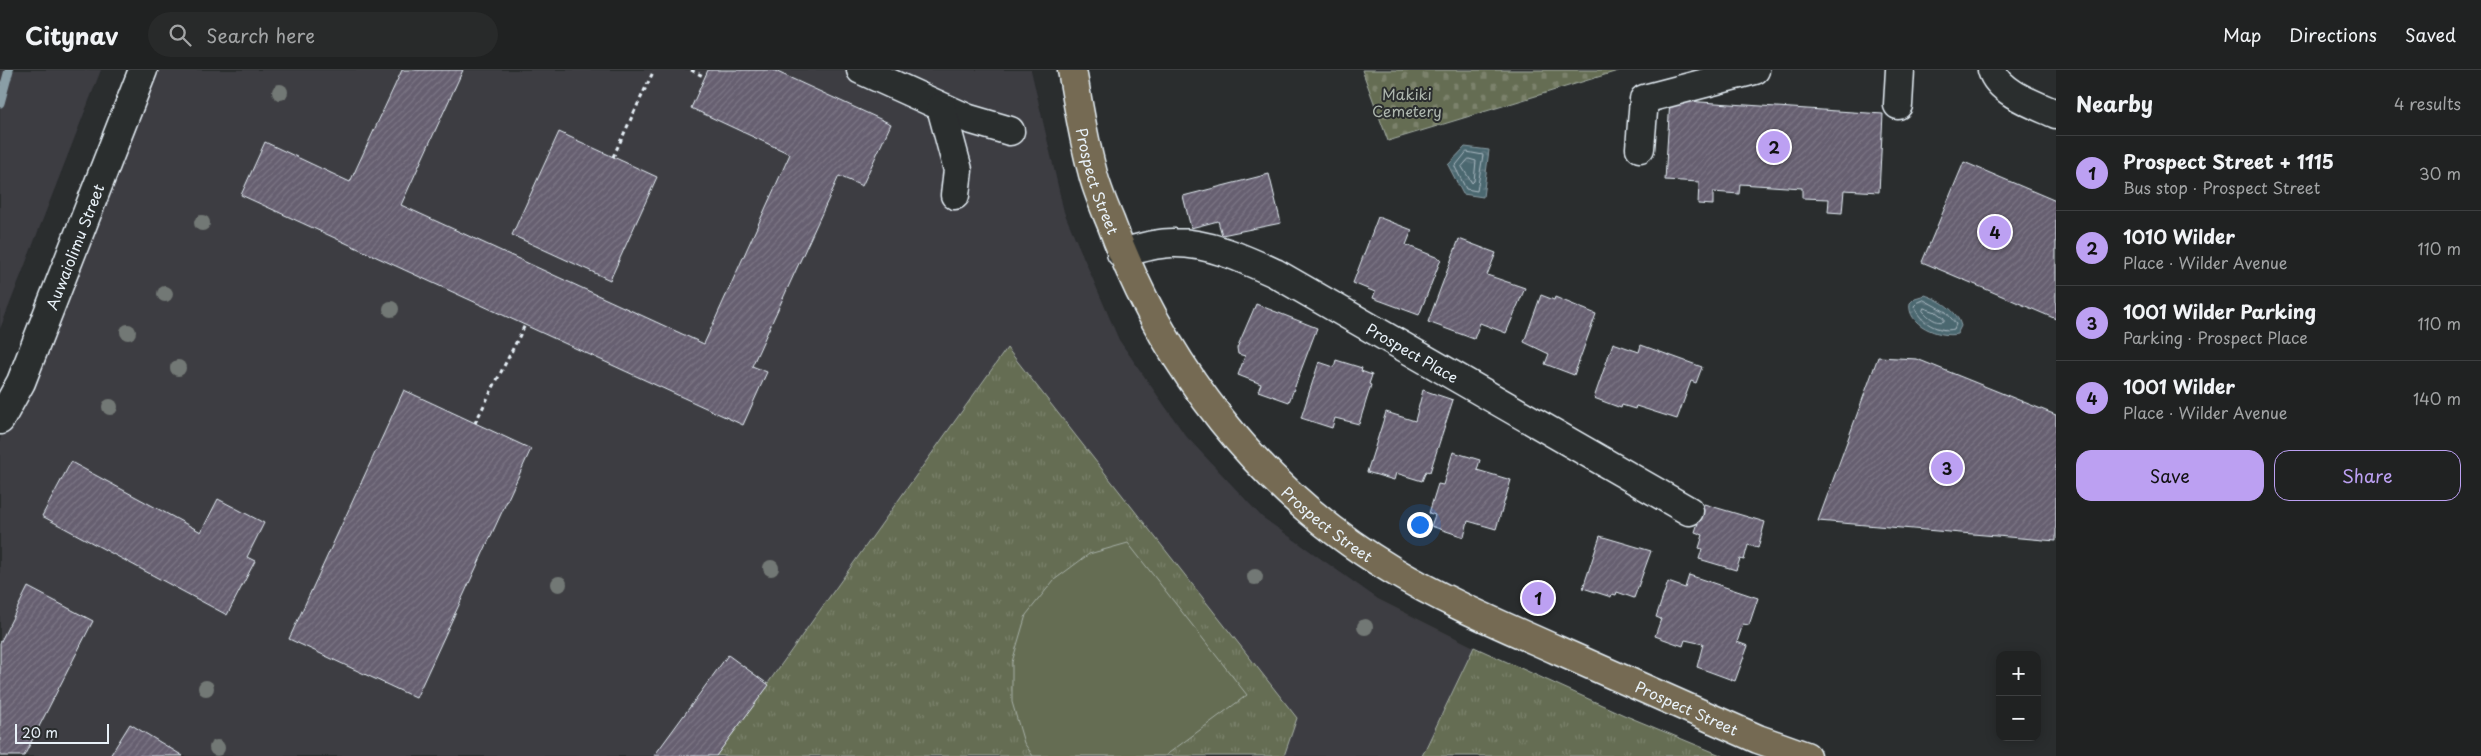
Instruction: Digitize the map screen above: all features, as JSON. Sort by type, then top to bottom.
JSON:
[{"type":"main road","name":"Prospect Street","points":[[1072,70],[1092,172],[1121,252],[1154,321],[1210,407],[1243,446],[1279,483],[1351,543],[1389,568],[1472,612],[1758,739],[1806,756]]},
{"type":"street","name":"Auwaiolimu Street","points":[[0,420],[21,382],[143,70]]},
{"type":"street","points":[[861,70],[941,107],[1010,131]]},
{"type":"street","points":[[1640,148],[1644,99],[1755,70]]},
{"type":"street","points":[[1898,105],[1900,70]]},
{"type":"street","points":[[1992,70],[1995,78],[2008,90],[2056,114]]},
{"type":"street","points":[[941,107],[958,170],[955,195]]},
{"type":"street","name":"Prospect Place","points":[[1121,252],[1174,242],[1205,246],[1234,255],[1275,273],[1689,511]]},
{"type":"path","points":[[613,157],[654,70]]},
{"type":"path","points":[[691,70],[705,77]]},
{"type":"path","points":[[474,423],[525,325]]},
{"type":"shaded area","points":[[0,70],[101,70],[0,329]]},
{"type":"shaded area","points":[[157,70],[1031,70],[1064,212],[1119,340],[1185,435],[1262,517],[1378,599],[1474,647],[1422,756],[0,756],[0,439],[27,388]]},
{"type":"green space","name":"Makiki Cemetery","points":[[1362,70],[1621,70],[1388,141]]},
{"type":"green space","points":[[1007,348],[1297,718],[1284,756],[716,756]]},
{"type":"green space","points":[[1128,543],[1247,695],[1165,756],[1033,756],[1024,743],[1012,702],[1012,662],[1026,615],[1054,580],[1089,554]]},
{"type":"green space","points":[[1474,647],[1624,715],[1723,756],[1422,756]]},
{"type":"water","points":[[1465,147],[1489,150],[1483,197],[1463,194],[1448,165]]},
{"type":"water","points":[[1925,295],[1952,310],[1961,326],[1957,334],[1950,335],[1934,332],[1919,324],[1913,318],[1910,311],[1910,303],[1915,298]]},
{"type":"building","points":[[402,70],[463,70],[401,205],[704,344],[790,154],[691,108],[708,70],[773,70],[891,124],[862,186],[839,176],[752,366],[767,372],[743,425],[241,195],[265,142],[350,182]]},
{"type":"building","points":[[1670,100],[1883,114],[1879,192],[1844,190],[1842,213],[1828,212],[1829,199],[1802,198],[1802,188],[1740,184],[1739,194],[1713,192],[1713,205],[1698,204],[1699,182],[1665,180]]},
{"type":"building","points":[[559,132],[657,177],[610,280],[512,235]]},
{"type":"building","points":[[1964,162],[2056,201],[2056,319],[1922,262]]},
{"type":"building","points":[[1269,174],[1281,223],[1222,235],[1218,221],[1191,228],[1183,196]]},
{"type":"building","points":[[1378,217],[1412,230],[1406,245],[1441,259],[1419,315],[1373,298],[1375,292],[1353,283]]},
{"type":"building","points":[[1459,239],[1496,253],[1487,275],[1525,288],[1506,333],[1480,323],[1474,339],[1428,322]]},
{"type":"building","points":[[1541,295],[1554,300],[1555,297],[1596,314],[1574,375],[1545,364],[1549,354],[1524,342]]},
{"type":"building","points":[[1256,304],[1317,328],[1289,402],[1258,391],[1261,384],[1238,375],[1245,356],[1238,354],[1237,348]]},
{"type":"building","points":[[1613,343],[1639,352],[1641,345],[1702,367],[1696,383],[1691,381],[1677,419],[1636,406],[1635,409],[1622,405],[1621,408],[1594,398]]},
{"type":"building","points":[[1878,357],[1917,359],[2056,415],[2056,541],[1818,521]]},
{"type":"building","points":[[1336,360],[1362,368],[1361,371],[1372,375],[1369,384],[1371,385],[1359,424],[1335,418],[1332,428],[1301,418],[1319,362],[1334,367]]},
{"type":"building","points":[[404,390],[531,449],[416,698],[289,639]]},
{"type":"building","points":[[1423,390],[1453,400],[1430,472],[1426,471],[1422,481],[1396,473],[1394,480],[1367,472],[1386,412],[1415,421]]},
{"type":"building","points":[[1453,452],[1480,460],[1477,470],[1511,480],[1496,529],[1468,521],[1464,537],[1431,526],[1435,515],[1429,513],[1438,484],[1443,485]]},
{"type":"building","points":[[71,462],[201,532],[218,499],[264,523],[247,557],[255,561],[227,615],[42,516]]},
{"type":"building","points":[[1704,504],[1765,522],[1758,548],[1748,545],[1744,560],[1740,559],[1736,570],[1699,559],[1702,549],[1699,548],[1703,535],[1695,532]]},
{"type":"building","points":[[1600,536],[1651,551],[1634,598],[1617,592],[1616,595],[1612,594],[1611,597],[1583,588]]},
{"type":"building","points":[[1689,575],[1758,598],[1749,625],[1743,624],[1737,642],[1748,646],[1735,681],[1697,667],[1703,644],[1685,640],[1683,646],[1655,636],[1661,619],[1656,617],[1668,582],[1685,588]]},
{"type":"building","points":[[28,587],[93,621],[24,756],[0,756],[0,643]]},
{"type":"building","points":[[728,655],[769,685],[716,756],[654,756]]},
{"type":"building","points":[[130,724],[183,756],[110,756]]},
{"type":"waterway","points":[[0,103],[9,70]]},
{"type":"place","name":"1010 Wilder","points":[[1774,147]]},
{"type":"place","name":"1001 Wilder","points":[[1995,232]]},
{"type":"place","name":"1001 Wilder Parking","points":[[1947,468]]},
{"type":"place","name":"Prospect Street + 1115","points":[[1538,598]]}]
